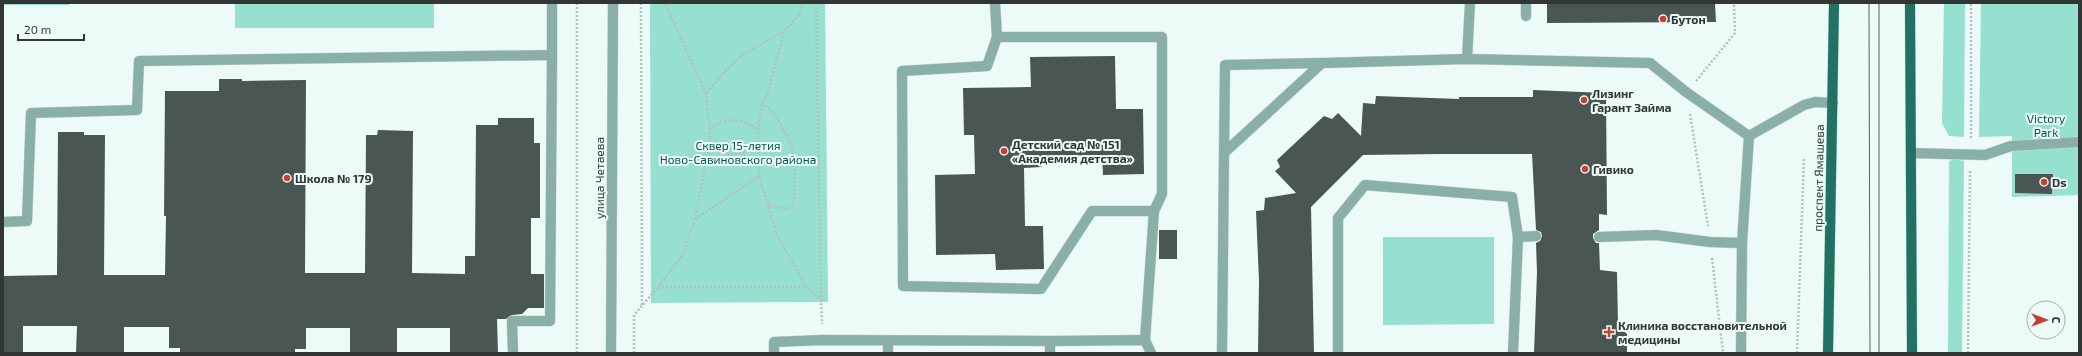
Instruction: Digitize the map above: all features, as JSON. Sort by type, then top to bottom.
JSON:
[{"type":"main road","name":"проспект Ямашева","points":[[1828,353],[1834,3]]},
{"type":"main road","points":[[1910,3],[1912,353]]},
{"type":"street","points":[[513,353],[512,321],[550,321],[552,3]]},
{"type":"street","name":"улица Четаева","points":[[611,353],[613,3]]},
{"type":"street","points":[[995,3],[997,37],[987,66],[902,71],[903,286],[1041,289],[1092,211],[1154,211]]},
{"type":"street","points":[[1467,59],[1470,3]]},
{"type":"street","points":[[1526,3],[1526,16]]},
{"type":"street","points":[[997,37],[1162,37],[1162,194],[1154,211],[1145,340],[1151,353]]},
{"type":"street","points":[[3,222],[27,221],[31,113],[137,110],[139,61],[552,55]]},
{"type":"street","points":[[1222,353],[1224,65],[1467,59],[1650,63],[1686,92],[1749,136]]},
{"type":"street","points":[[1224,153],[1322,62]]},
{"type":"street","points":[[1749,136],[1804,105],[1815,102],[1833,103]]},
{"type":"street","points":[[1741,353],[1742,243],[1749,136]]},
{"type":"street","points":[[1911,153],[1985,155],[2011,146],[2079,142]]},
{"type":"street","points":[[1338,353],[1338,218],[1365,185],[1512,196],[1518,237],[1513,353]]},
{"type":"street","points":[[1599,237],[1656,235],[1710,242],[1742,243]]},
{"type":"street","points":[[1518,237],[1536,236]]},
{"type":"street","points":[[774,353],[774,342],[822,340],[888,342],[1145,340]]},
{"type":"street","points":[[1050,341],[1050,353]]},
{"type":"street","points":[[888,342],[888,353]]},
{"type":"path","points":[[577,353],[578,3]]},
{"type":"path","points":[[641,3],[642,306]]},
{"type":"path","points":[[634,353],[634,314],[658,287],[683,254],[696,219],[709,146],[710,129],[706,94],[665,3]]},
{"type":"path","points":[[706,94],[722,72],[744,53],[784,31],[799,15],[803,3]]},
{"type":"path","points":[[816,3],[822,340]]},
{"type":"path","points":[[1723,353],[1710,242],[1686,92],[1735,32],[1734,3]]},
{"type":"path","points":[[1968,353],[1971,155],[1971,3]]},
{"type":"path","points":[[784,31],[767,96],[762,103],[758,130],[759,176],[777,235],[806,287],[822,300]]},
{"type":"path","points":[[762,103],[770,109],[788,139],[792,150],[794,204],[787,209],[767,205]]},
{"type":"path","points":[[710,129],[718,122],[729,119],[745,122],[758,130]]},
{"type":"path","points":[[709,146],[718,152],[728,155],[739,155],[749,151],[758,144]]},
{"type":"path","points":[[1797,353],[1804,157]]},
{"type":"path","points":[[696,219],[759,176]]},
{"type":"path","points":[[658,287],[806,287]]},
{"type":"green space","points":[[3,3],[69,3],[69,5],[3,5]]},
{"type":"green space","points":[[235,3],[434,3],[434,28],[235,28]]},
{"type":"green space","name":"Сквер 15-летия Ново-Савиновского района","points":[[650,3],[825,3],[828,302],[651,303]]},
{"type":"green space","points":[[1944,3],[1965,3],[1964,137],[1949,136],[1942,123]]},
{"type":"green space","name":"Victory Park","points":[[1981,3],[2079,3],[2079,195],[2012,197],[2012,136],[1979,137]]},
{"type":"green space","points":[[1955,159],[1964,161],[1962,353],[1948,353],[1949,161]]},
{"type":"green space","points":[[1383,237],[1494,237],[1494,324],[1383,325]]},
{"type":"building","points":[[1547,3],[1715,3],[1716,22],[1547,23]]},
{"type":"building","points":[[1115,56],[1116,109],[1143,109],[1144,174],[1103,175],[1102,155],[1041,156],[1042,167],[1024,168],[1025,226],[1043,226],[1044,269],[996,270],[995,254],[936,255],[935,175],[975,174],[974,135],[964,135],[963,88],[1031,87],[1030,57]]},
{"type":"building","points":[[219,79],[242,79],[242,81],[306,80],[305,273],[365,273],[366,135],[377,135],[378,130],[413,131],[412,273],[465,274],[465,256],[475,256],[476,125],[498,125],[498,118],[534,118],[534,143],[540,143],[540,218],[531,218],[531,274],[544,274],[544,308],[528,308],[522,314],[512,315],[506,319],[497,319],[498,353],[450,353],[450,328],[397,328],[397,353],[350,353],[350,328],[306,328],[306,349],[295,349],[295,353],[180,353],[180,348],[169,348],[169,327],[124,327],[124,353],[76,353],[77,326],[23,326],[23,353],[3,353],[3,276],[57,275],[58,132],[84,132],[84,135],[105,135],[104,275],[165,275],[165,91],[219,91]]},
{"type":"building","points":[[1533,90],[1606,93],[1607,215],[1599,214],[1599,230],[1593,234],[1593,238],[1596,243],[1599,243],[1600,270],[1617,272],[1618,326],[1627,334],[1627,353],[1534,353],[1537,272],[1536,243],[1540,241],[1542,236],[1541,232],[1536,230],[1532,154],[1440,154],[1363,155],[1311,207],[1314,353],[1258,353],[1259,281],[1256,211],[1264,210],[1265,198],[1296,193],[1275,171],[1280,167],[1277,160],[1324,116],[1332,119],[1338,113],[1361,136],[1363,103],[1375,104],[1376,96],[1459,99],[1459,97],[1533,97]]},
{"type":"building","points":[[2015,174],[2053,174],[2052,194],[2015,193]]},
{"type":"building","points":[[1159,230],[1177,230],[1177,259],[1159,259]]},
{"type":"tram line","points":[[1869,3],[1870,353]]},
{"type":"tram line","points":[[1879,3],[1879,353]]},
{"type":"place","name":"Бутон","points":[[1663,19]]},
{"type":"place","name":"Лизинг Гарант Займа","points":[[1584,100]]},
{"type":"place","name":"Детский сад № 151 «Академия детства»","points":[[1004,151]]},
{"type":"place","name":"Гивико","points":[[1585,169]]},
{"type":"place","name":"Школа № 179","points":[[287,178]]},
{"type":"place","name":"Ds","points":[[2044,182]]},
{"type":"place","name":"Клиника восстановительной медицины","points":[[1609,332]]}]
